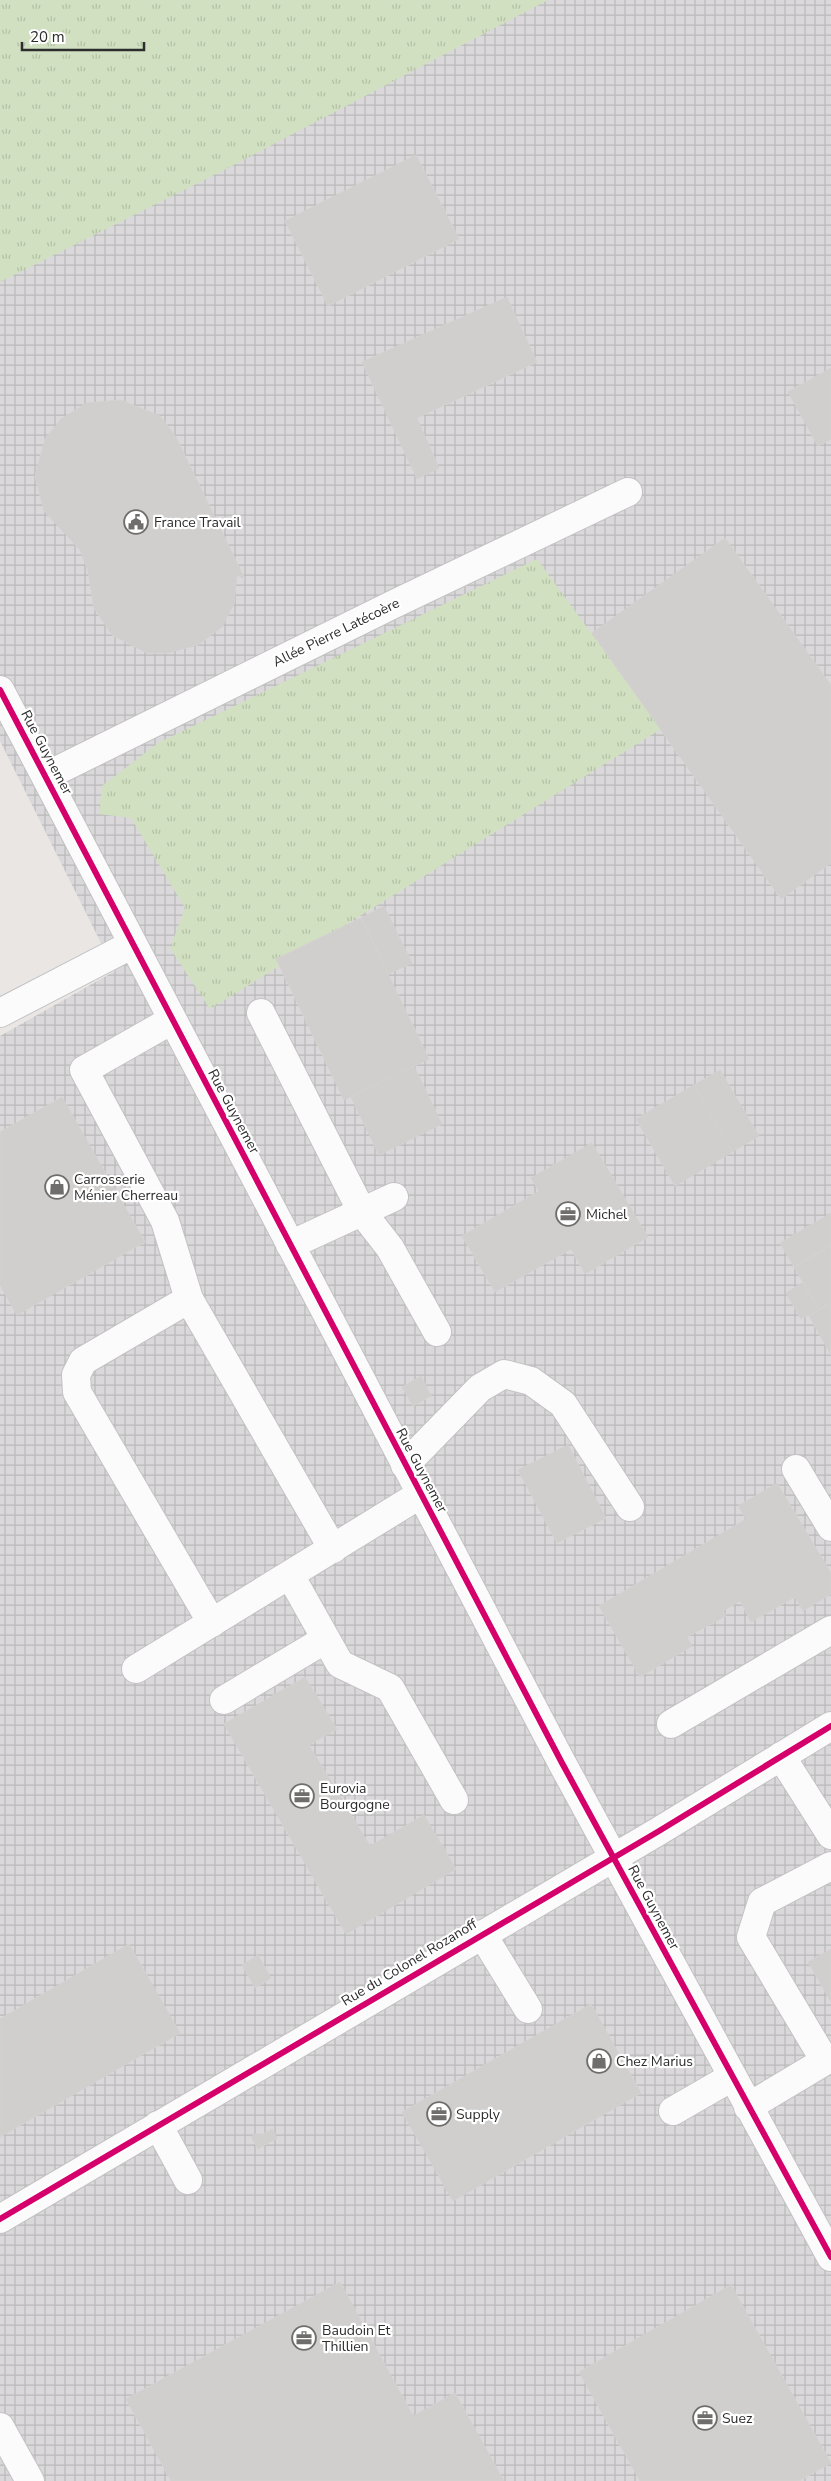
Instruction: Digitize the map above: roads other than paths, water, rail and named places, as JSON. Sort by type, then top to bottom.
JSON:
[{"type":"street","name":"Allée Pierre Latécoère","points":[[46,776],[394,604],[628,492]]},
{"type":"street","name":"Rue Guynemer","points":[[0,690],[290,1246],[613,1858],[831,2257]]},
{"type":"street","points":[[0,1013],[133,944]]},
{"type":"street","points":[[261,1013],[362,1212],[390,1248],[437,1332]]},
{"type":"street","points":[[172,1020],[84,1070],[165,1221],[189,1299],[333,1548]]},
{"type":"street","points":[[290,1246],[394,1197]]},
{"type":"street","points":[[189,1299],[84,1360],[76,1375],[77,1392],[212,1623]]},
{"type":"street","points":[[405,1465],[480,1388],[504,1374],[530,1381],[564,1404],[630,1507]]},
{"type":"street","points":[[796,1469],[831,1527]]},
{"type":"street","points":[[136,1669],[421,1494]]},
{"type":"street","points":[[290,1575],[340,1664],[390,1688],[454,1800]]},
{"type":"street","points":[[671,1724],[831,1630]]},
{"type":"street","points":[[224,1700],[326,1639]]},
{"type":"street","name":"Rue du Colonel Rozanoff","points":[[0,2219],[613,1858],[831,1726]]},
{"type":"street","points":[[781,1756],[831,1835]]},
{"type":"street","points":[[748,2107],[825,2061],[751,1937],[762,1902],[831,1866]]},
{"type":"street","points":[[482,1934],[528,2009]]},
{"type":"street","points":[[673,2111],[732,2077]]},
{"type":"street","points":[[158,2125],[188,2180]]},
{"type":"street","points":[[0,2427],[30,2481]]},
{"type":"place","name":"France Travail","points":[[136,522]]},
{"type":"place","name":"Carrosserie Ménier Cherreau","points":[[57,1187]]},
{"type":"place","name":"Michel","points":[[568,1214]]},
{"type":"place","name":"Eurovia Bourgogne","points":[[302,1796]]},
{"type":"place","name":"Chez Marius","points":[[599,2061]]},
{"type":"place","name":"Supply","points":[[439,2114]]},
{"type":"place","name":"Baudoin Et Thillien","points":[[304,2338]]},
{"type":"place","name":"Suez","points":[[705,2418]]}]
